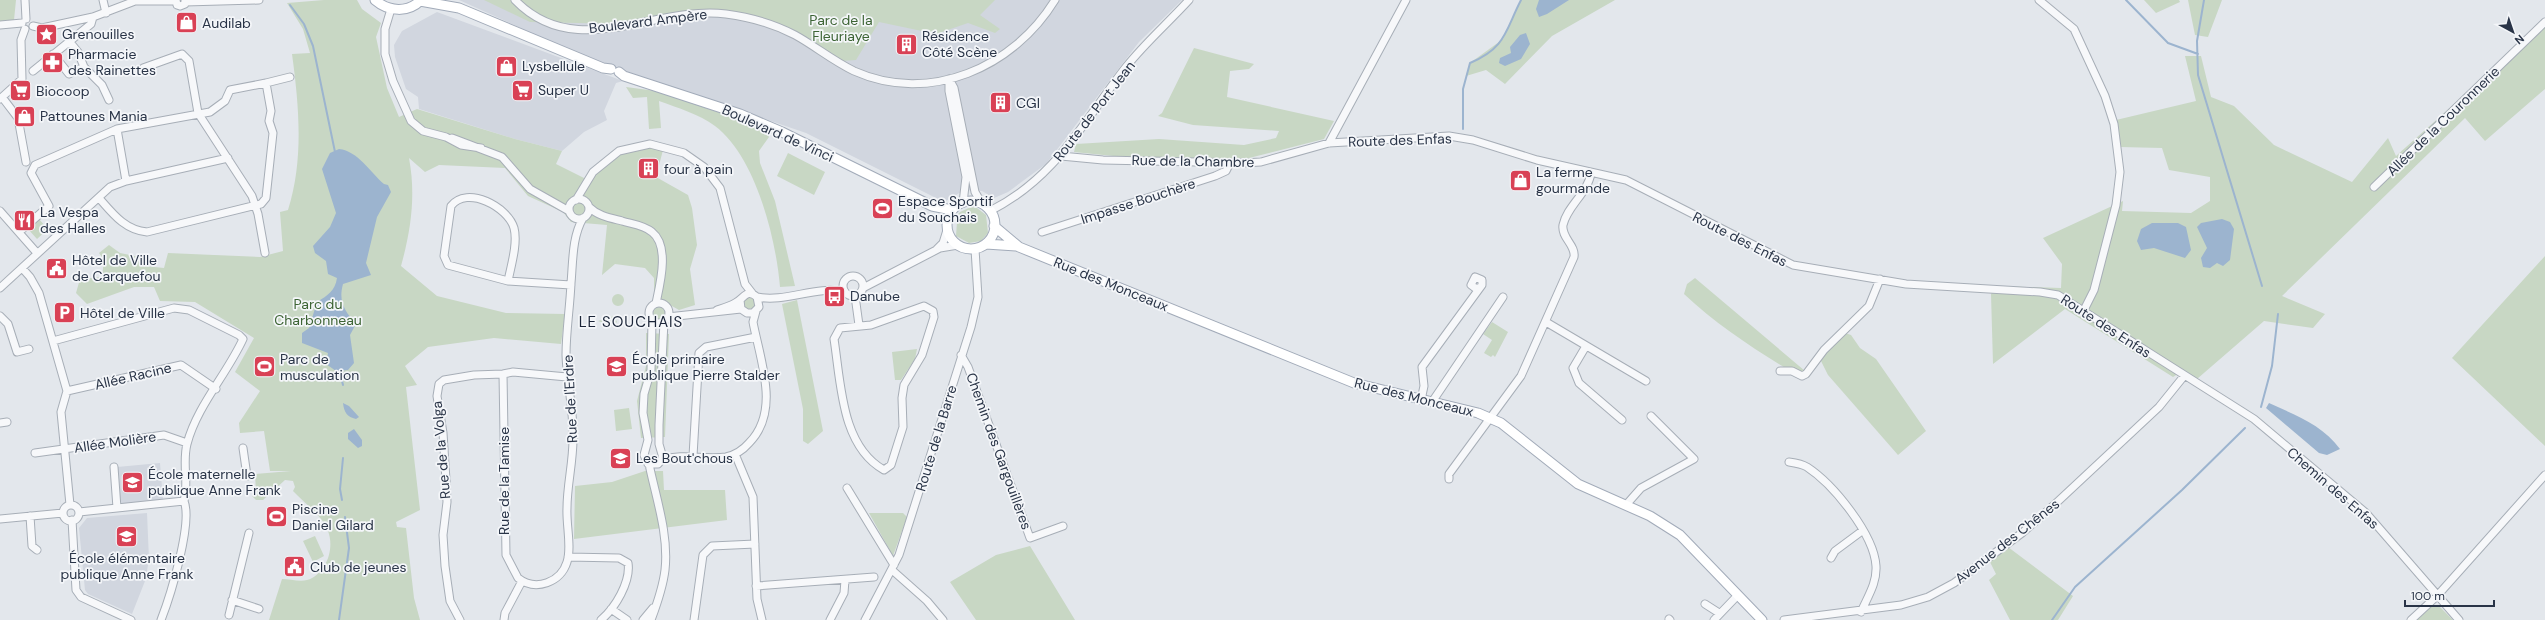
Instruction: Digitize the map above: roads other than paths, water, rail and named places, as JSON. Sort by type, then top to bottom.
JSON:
[{"type":"main road","points":[[375,0],[391,9],[403,9],[421,1]]},
{"type":"main road","name":"Boulevard de Vinci","points":[[447,0],[459,8],[603,68],[740,114],[782,132],[932,206],[940,212],[947,226]]},
{"type":"main road","name":"Boulevard de Vinci","points":[[421,1],[459,8]]},
{"type":"main road","points":[[974,202],[986,208],[994,226],[992,236],[986,244],[974,249],[958,245],[951,238],[947,226],[952,210],[963,203],[974,202]]},
{"type":"main road","name":"Boulevard de Vinci","points":[[932,206],[952,210]]},
{"type":"main road","name":"Rue des Monceaux","points":[[994,226],[1019,246],[1354,383],[1490,417],[1506,426],[1578,484],[1626,505],[1660,522],[1680,535],[1762,620]]},
{"type":"main road","name":"Rue des Monceaux","points":[[986,244],[1019,246]]},
{"type":"street","points":[[25,0],[24,24],[21,40],[21,82],[1,98],[13,109],[21,128],[26,162]]},
{"type":"street","points":[[103,0],[106,13]]},
{"type":"street","points":[[0,25],[24,24],[31,20],[33,26],[42,28],[93,17],[135,1],[176,0],[180,6],[185,1],[260,0]]},
{"type":"street","name":"Boulevard Ampère","points":[[515,0],[524,9],[547,21],[573,29],[617,28],[690,13],[735,16],[771,25],[791,33],[854,70],[875,78],[914,83],[949,79],[985,67],[1011,51],[1033,31],[1055,0]]},
{"type":"street","name":"Route de Port Jean","points":[[986,208],[1043,174],[1061,156],[1127,67],[1189,0]]},
{"type":"street","points":[[1329,143],[1406,0]]},
{"type":"street","points":[[2038,0],[2074,29],[2105,96],[2114,124],[2120,172],[2116,205],[2094,290],[2084,310]]},
{"type":"street","points":[[391,9],[384,41],[385,54],[395,85],[414,125],[423,131],[446,137],[461,145],[481,148],[502,157],[530,189],[569,211],[578,228]]},
{"type":"street","points":[[32,71],[90,24],[93,17]]},
{"type":"street","name":"Allée de la Couronnerie","points":[[2374,187],[2545,22]]},
{"type":"street","points":[[69,40],[78,52],[84,67],[102,85],[109,100]]},
{"type":"street","points":[[53,54],[70,74],[84,67]]},
{"type":"street","points":[[143,68],[182,54],[189,61],[198,113],[252,196],[265,253]]},
{"type":"street","points":[[19,232],[49,206],[31,173],[32,168],[117,129],[210,112],[225,101],[230,90],[290,78]]},
{"type":"street","points":[[949,79],[949,92],[966,177],[963,203]]},
{"type":"street","points":[[949,79],[954,88],[975,192],[986,208]]},
{"type":"street","points":[[99,198],[126,226],[136,231],[147,232],[255,207],[261,204],[266,198],[273,133],[269,121],[271,110],[266,83]]},
{"type":"street","points":[[117,129],[126,181]]},
{"type":"street","name":"Route des Enfas","points":[[1329,143],[1449,136],[1626,180],[1786,263],[1808,269],[1880,279],[1910,285],[2048,292],[2062,296],[2186,377]]},
{"type":"street","name":"Rue de la Chambre","points":[[1061,156],[1103,160],[1230,163],[1261,162],[1329,143]]},
{"type":"street","points":[[569,211],[574,201],[583,191],[588,177],[602,163],[619,151],[632,146],[644,144],[658,145],[691,156],[713,176],[723,195],[745,284],[760,304]]},
{"type":"street","points":[[0,288],[110,187],[126,181],[228,158]]},
{"type":"street","name":"Impasse Bouchère","points":[[1042,232],[1215,176],[1226,171],[1230,163]]},
{"type":"street","points":[[1449,479],[1449,474],[1521,376],[1546,322],[1575,254],[1563,233],[1564,224],[1587,187],[1591,172]]},
{"type":"street","points":[[583,191],[587,204]]},
{"type":"street","points":[[508,281],[515,235],[510,221],[491,202],[484,199],[460,199],[454,202],[451,206],[447,230],[445,261],[454,267],[508,281],[571,285]]},
{"type":"street","points":[[551,202],[574,201],[587,204],[605,217]]},
{"type":"street","name":"Rue de l'Erdre","points":[[522,581],[542,584],[554,580],[564,570],[568,557],[567,495],[571,480],[573,440],[572,404],[567,377],[567,322],[573,249],[578,228],[585,217],[587,204]]},
{"type":"street","points":[[0,211],[37,253]]},
{"type":"street","points":[[574,218],[605,217],[641,226],[656,237],[661,257],[660,286],[666,319],[658,425],[661,456],[655,484]]},
{"type":"street","points":[[933,252],[943,243],[947,226]]},
{"type":"street","points":[[855,296],[863,288],[933,252],[946,247],[958,245]]},
{"type":"street","name":"Route de la Barre","points":[[865,620],[893,568],[922,485],[978,298],[974,249]]},
{"type":"street","points":[[22,268],[30,277],[40,293],[67,391],[61,412],[70,505]]},
{"type":"street","points":[[753,322],[760,304],[778,298],[827,290],[843,283],[852,276],[860,279],[879,280]]},
{"type":"street","points":[[860,279],[863,288]]},
{"type":"street","points":[[1780,371],[1792,371],[1802,376],[1806,374],[1824,350],[1869,306],[1880,279]]},
{"type":"street","points":[[843,283],[845,292]]},
{"type":"street","points":[[649,464],[661,456],[716,457],[735,454],[754,438],[760,429],[766,411],[766,389],[753,322],[744,311],[742,297],[745,284]]},
{"type":"street","points":[[1421,400],[1424,386],[1422,367],[1479,288]]},
{"type":"street","points":[[827,290],[845,292],[855,296]]},
{"type":"street","points":[[717,310],[742,297],[754,295],[778,298]]},
{"type":"street","points":[[855,296],[859,325]]},
{"type":"street","points":[[1432,402],[1503,297]]},
{"type":"street","points":[[651,620],[656,605],[666,560],[665,537],[655,484],[649,464],[644,459],[648,440],[643,413],[644,394],[651,370],[652,320],[649,310],[663,305],[688,315]]},
{"type":"street","points":[[924,306],[933,311],[934,317],[922,355],[904,385],[902,398],[903,427],[888,469],[884,470],[867,458],[850,428],[834,339],[840,328],[859,325],[871,324],[924,306]]},
{"type":"street","points":[[53,341],[174,308],[189,310],[239,335],[243,339],[230,367],[194,425],[187,443],[184,460],[186,489],[184,501],[185,516],[179,559],[161,620]]},
{"type":"street","points":[[652,320],[658,323],[666,319],[717,310],[756,312]]},
{"type":"street","points":[[0,316],[8,324],[17,352],[29,349]]},
{"type":"street","points":[[1546,322],[1646,380]]},
{"type":"street","points":[[693,456],[699,353],[706,348],[756,337]]},
{"type":"street","points":[[1586,346],[1573,368],[1579,383],[1622,420]]},
{"type":"street","name":"Chemin des Gargouillères","points":[[961,354],[968,367],[1030,538],[1063,526]]},
{"type":"street","name":"Allée Racine","points":[[67,391],[181,365],[216,389]]},
{"type":"street","name":"Rue de la Volga","points":[[460,620],[450,601],[445,566],[443,535],[447,502],[437,389],[444,380],[474,375],[521,372],[567,377]]},
{"type":"street","name":"Rue de la Tamise","points":[[503,374],[504,544],[510,566],[522,581]]},
{"type":"street","name":"Chemin des Enfas","points":[[2186,377],[2254,419],[2366,514],[2459,620]]},
{"type":"street","name":"Avenue des Chênes","points":[[1784,620],[1858,612],[1901,605],[1928,597],[1974,568],[2053,506],[2160,407],[2186,377]]},
{"type":"street","points":[[1626,505],[1641,488],[1694,459],[1651,416]]},
{"type":"street","name":"Allée Molière","points":[[35,453],[164,435],[187,443]]},
{"type":"street","points":[[646,448],[655,446],[661,456]]},
{"type":"street","points":[[243,448],[246,476]]},
{"type":"street","points":[[735,454],[753,497],[756,586],[762,620]]},
{"type":"street","points":[[1789,462],[1806,467],[1827,485],[1843,502],[1862,531],[1873,552],[1876,566],[1873,589],[1858,612],[1855,620]]},
{"type":"street","points":[[114,467],[117,508]]},
{"type":"street","points":[[2411,620],[2437,596],[2545,475]]},
{"type":"street","points":[[847,488],[893,568],[927,601],[943,620]]},
{"type":"street","points":[[79,512],[184,501]]},
{"type":"street","points":[[70,505],[75,506],[79,512]]},
{"type":"street","points":[[70,505],[64,509],[64,513],[65,518],[72,520]]},
{"type":"street","points":[[72,520],[76,518],[79,512]]},
{"type":"street","points":[[0,519],[64,513]]},
{"type":"street","points":[[30,516],[32,546],[37,550]]},
{"type":"street","points":[[72,520],[76,590],[81,597],[131,620]]},
{"type":"street","points":[[1831,558],[1835,551],[1862,531]]},
{"type":"street","points":[[229,615],[249,533]]},
{"type":"street","points":[[694,620],[706,550],[712,546],[755,544]]},
{"type":"street","points":[[568,557],[619,558],[628,563],[626,580],[612,609],[601,620]]},
{"type":"street","points":[[756,586],[874,577]]},
{"type":"street","points":[[830,620],[844,593],[845,580]]},
{"type":"street","points":[[504,620],[505,613],[522,581]]},
{"type":"street","points":[[1714,620],[1719,613],[1738,595]]},
{"type":"street","points":[[232,600],[259,609]]},
{"type":"street","points":[[1705,604],[1719,613]]},
{"type":"street","points":[[643,620],[656,605]]},
{"type":"street","points":[[612,609],[626,620]]},
{"type":"water","points":[[1539,0],[1569,0],[1547,14],[1539,17],[1536,9]]},
{"type":"water","points":[[1526,33],[1530,44],[1521,59],[1505,66],[1499,63],[1500,58],[1511,53],[1510,47],[1520,35]]},
{"type":"water","points":[[339,149],[358,158],[384,184],[388,185],[391,192],[377,217],[366,263],[371,275],[343,284],[341,296],[342,301],[349,315],[356,324],[350,335],[354,363],[348,370],[336,371],[326,364],[328,353],[302,343],[302,333],[309,328],[317,302],[335,286],[337,278],[328,274],[326,261],[315,253],[313,246],[330,227],[336,213],[322,169],[330,153]]},
{"type":"water","points":[[2222,219],[2230,222],[2234,229],[2230,260],[2223,266],[2217,263],[2210,268],[2203,267],[2201,258],[2207,248],[2197,227],[2201,223]]},
{"type":"water","points":[[2152,223],[2178,223],[2186,227],[2191,250],[2185,258],[2154,248],[2141,250],[2137,241],[2141,229]]},
{"type":"water","points":[[343,403],[349,406],[359,417],[356,419],[348,415],[344,409]]},
{"type":"water","points":[[2269,403],[2298,416],[2317,427],[2340,449],[2327,455],[2319,453],[2266,408]]},
{"type":"water","points":[[354,429],[362,440],[362,446],[358,448],[348,439],[348,433]]},
{"type":"waterway","points":[[1463,129],[1463,89],[1470,63],[1482,57],[1498,45],[1503,38],[1521,0]]},
{"type":"waterway","points":[[2126,0],[2168,43],[2198,54]]},
{"type":"waterway","points":[[2204,0],[2197,41],[2198,75],[2262,286]]},
{"type":"waterway","points":[[290,5],[304,24],[313,46],[335,152]]},
{"type":"waterway","points":[[2261,407],[2272,366],[2278,314]]},
{"type":"waterway","points":[[339,369],[343,385]]},
{"type":"waterway","points":[[2052,620],[2075,587],[2182,490],[2245,428]]},
{"type":"waterway","points":[[342,500],[340,489],[343,458]]},
{"type":"waterway","points":[[339,620],[349,548],[345,517]]},
{"type":"place","name":"Audilab","points":[[187,23]]},
{"type":"place","name":"Grenouilles","points":[[47,34]]},
{"type":"place","name":"Résidence Côté Scène","points":[[907,44]]},
{"type":"place","name":"Pharmacie des Rainettes","points":[[53,62]]},
{"type":"place","name":"Lysbellule","points":[[507,66]]},
{"type":"place","name":"Super U","points":[[523,90]]},
{"type":"place","name":"Biocoop","points":[[21,91]]},
{"type":"place","name":"CGI","points":[[1000,103]]},
{"type":"place","name":"Pattounes Mania","points":[[25,116]]},
{"type":"place","name":"four à pain","points":[[649,169]]},
{"type":"place","name":"La ferme gourmande","points":[[1521,180]]},
{"type":"place","name":"Espace Sportif du Souchais","points":[[882,209]]},
{"type":"place","name":"La Vespa des Halles","points":[[24,220]]},
{"type":"place","name":"Hôtel de Ville de Carquefou","points":[[56,268]]},
{"type":"place","name":"Danube","points":[[835,296]]},
{"type":"place","name":"Hôtel de Ville","points":[[65,313]]},
{"type":"place","name":"Parc de musculation","points":[[264,367]]},
{"type":"place","name":"École primaire publique Pierre Stalder","points":[[616,367]]},
{"type":"place","name":"Les Bout'chous","points":[[621,458]]},
{"type":"place","name":"École maternelle publique Anne Frank","points":[[132,482]]},
{"type":"place","name":"Piscine Daniel Gilard","points":[[276,517]]},
{"type":"place","name":"École élémentaire publique Anne Frank","points":[[127,536]]},
{"type":"place","name":"Club de jeunes","points":[[295,567]]},
{"type":"district","name":"LE SOUCHAIS","points":[[631,322]]},
{"type":"park label","name":"Parc de la Fleuriaye","points":[[841,28]]},
{"type":"park label","name":"Parc du Charbonneau","points":[[318,312]]}]
